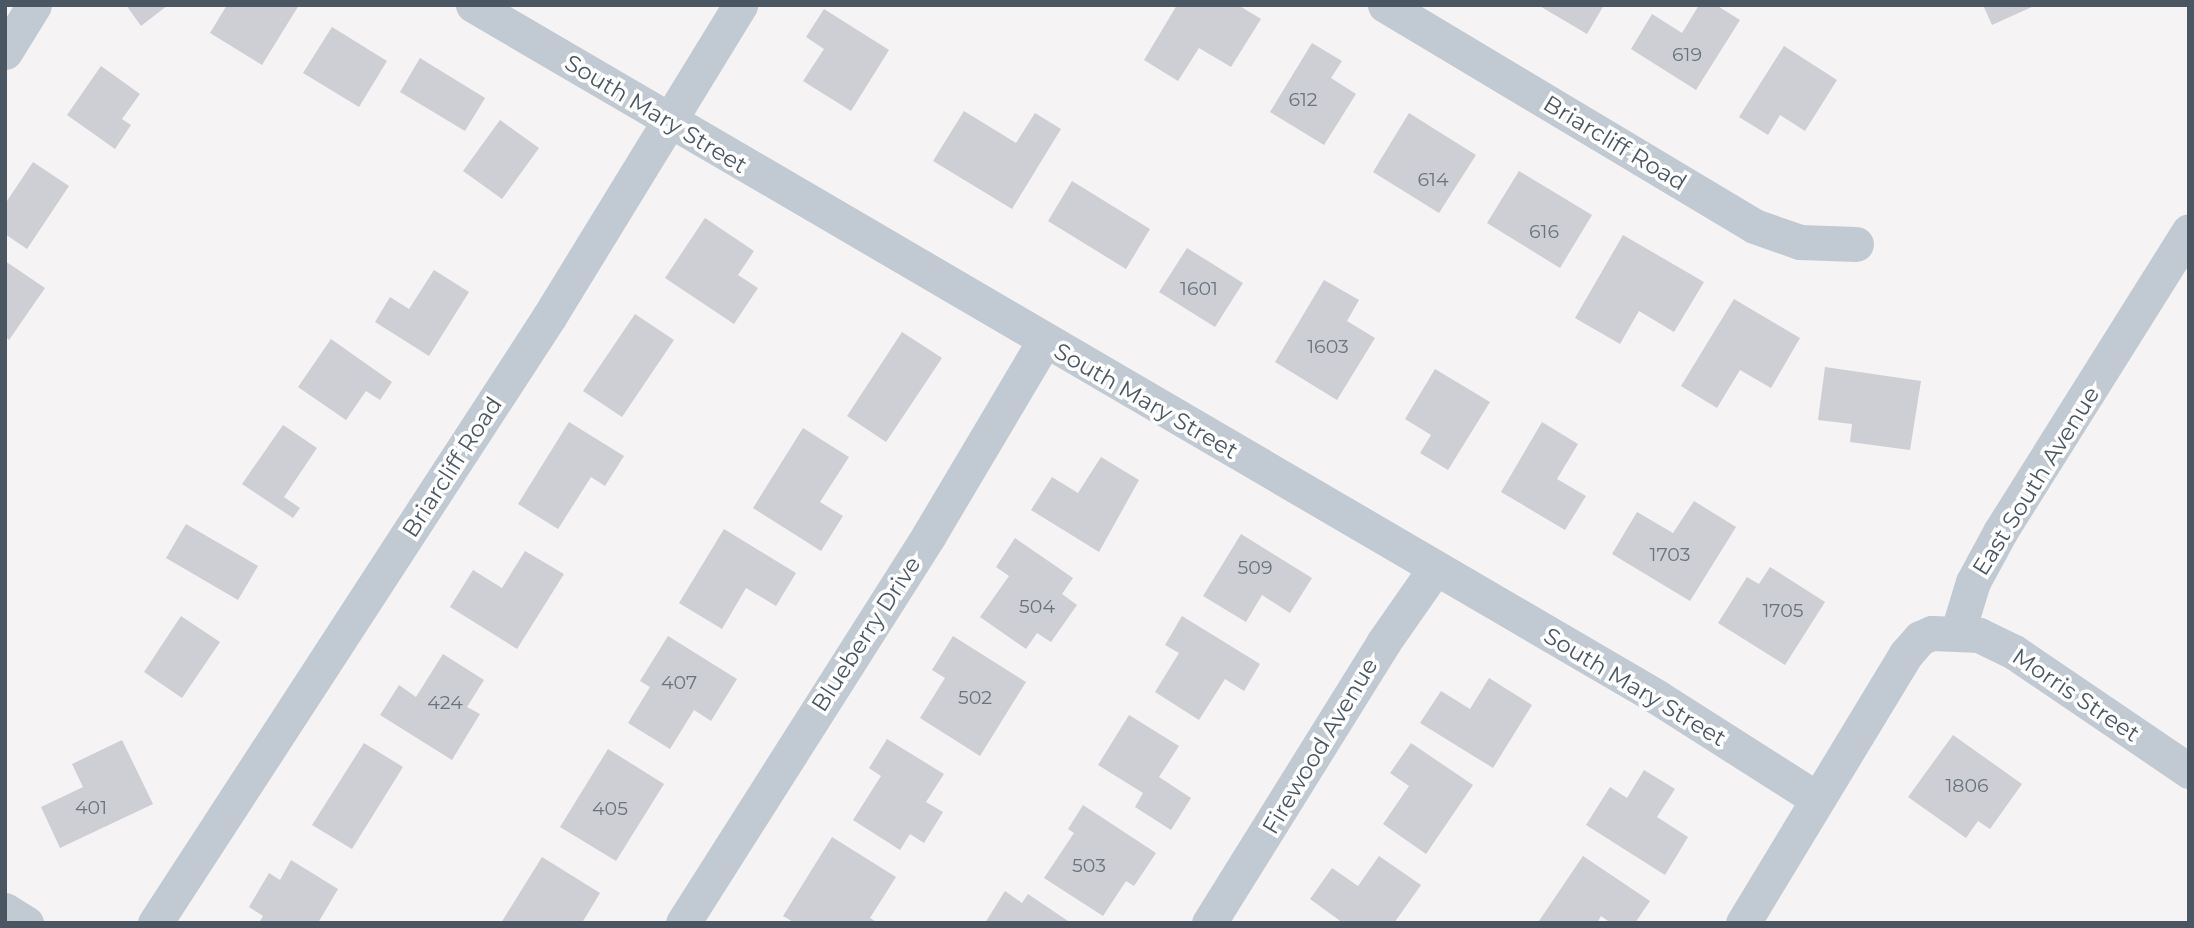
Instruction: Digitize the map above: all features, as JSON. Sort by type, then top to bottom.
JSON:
[{"type":"street","points":[[5,52],[34,5]]},
{"type":"street","name":"South Mary Street","points":[[473,5],[1434,570],[1657,697],[1817,799]]},
{"type":"street","name":"Briarcliff Road","points":[[155,923],[549,317],[740,5]]},
{"type":"street","name":"Briarcliff Road","points":[[1385,5],[1754,226],[1800,242],[1856,244]]},
{"type":"street","name":"East South Avenue","points":[[1958,631],[1973,582],[2000,532],[2189,232]]},
{"type":"street","name":"Blueberry Drive","points":[[683,923],[929,535],[1044,341]]},
{"type":"street","name":"Firewood Avenue","points":[[1209,923],[1383,643],[1434,570]]},
{"type":"street","points":[[1742,923],[1906,654],[1920,638],[1958,631]]},
{"type":"street","name":"Morris Street","points":[[1958,631],[1979,635],[2023,657],[2189,771]]},
{"type":"street","points":[[5,910],[26,923]]},
{"type":"building","points":[[126,5],[168,5],[141,26]]},
{"type":"building","points":[[227,5],[299,5],[262,65],[210,33]]},
{"type":"building","points":[[1177,5],[1238,5],[1261,19],[1231,67],[1199,48],[1178,81],[1144,60]]},
{"type":"building","points":[[1538,5],[1604,5],[1587,34]]},
{"type":"building","points":[[1699,5],[1716,5],[1740,20],[1696,90],[1631,49],[1652,14],[1682,33]]},
{"type":"building","points":[[1983,5],[2036,5],[1992,25]]},
{"type":"building","points":[[824,9],[889,50],[851,111],[803,81],[824,49],[806,37]]},
{"type":"building","points":[[332,27],[387,61],[359,107],[303,73]]},
{"type":"building","points":[[1312,43],[1342,61],[1331,78],[1356,94],[1324,145],[1270,112]]},
{"type":"building","points":[[1784,46],[1837,80],[1805,131],[1780,115],[1768,135],[1739,117]]},
{"type":"building","points":[[420,58],[485,98],[465,131],[400,92]]},
{"type":"building","points":[[101,66],[140,94],[122,119],[131,125],[115,149],[67,115]]},
{"type":"building","points":[[964,111],[1016,143],[1035,113],[1061,129],[1012,209],[933,161]]},
{"type":"building","points":[[1409,113],[1476,155],[1439,213],[1373,172]]},
{"type":"building","points":[[500,120],[539,148],[502,199],[463,171]]},
{"type":"building","points":[[33,162],[69,186],[27,249],[5,234],[5,204]]},
{"type":"building","points":[[1519,171],[1592,215],[1560,268],[1487,223]]},
{"type":"building","points":[[1072,181],[1150,229],[1126,269],[1048,221]]},
{"type":"building","points":[[705,218],[754,251],[738,275],[758,288],[734,324],[665,278]]},
{"type":"building","points":[[1623,235],[1704,282],[1674,332],[1639,311],[1620,344],[1575,318]]},
{"type":"building","points":[[1187,248],[1243,283],[1215,327],[1159,292]]},
{"type":"building","points":[[5,261],[45,288],[9,340],[5,337]]},
{"type":"building","points":[[434,270],[469,292],[429,356],[375,322],[390,297],[409,309]]},
{"type":"building","points":[[1324,280],[1359,300],[1347,321],[1375,338],[1337,400],[1275,362]]},
{"type":"building","points":[[1734,299],[1800,338],[1771,388],[1740,370],[1717,408],[1681,386]]},
{"type":"building","points":[[635,314],[674,340],[622,417],[583,391]]},
{"type":"building","points":[[902,332],[942,358],[886,442],[847,416]]},
{"type":"building","points":[[331,339],[392,382],[380,400],[366,391],[346,420],[298,387]]},
{"type":"building","points":[[1825,367],[1921,381],[1910,450],[1850,442],[1852,424],[1818,420]]},
{"type":"building","points":[[1435,369],[1490,402],[1448,470],[1420,453],[1431,435],[1405,419]]},
{"type":"building","points":[[569,422],[624,456],[605,486],[591,477],[558,529],[518,504]]},
{"type":"building","points":[[1542,422],[1578,444],[1557,479],[1586,496],[1565,530],[1501,492]]},
{"type":"building","points":[[283,425],[317,448],[284,497],[300,508],[293,518],[242,484]]},
{"type":"building","points":[[803,428],[849,457],[820,502],[843,516],[821,551],[753,508]]},
{"type":"building","points":[[1101,457],[1139,480],[1099,552],[1031,510],[1052,477],[1078,493]]},
{"type":"building","points":[[1694,501],[1736,527],[1690,601],[1612,554],[1637,512],[1673,533]]},
{"type":"building","points":[[186,524],[258,566],[238,600],[166,558]]},
{"type":"building","points":[[724,529],[796,573],[776,606],[746,588],[722,629],[679,603]]},
{"type":"building","points":[[1241,534],[1312,578],[1290,613],[1262,595],[1246,622],[1203,596]]},
{"type":"building","points":[[1015,538],[1073,578],[1062,594],[1077,605],[1051,642],[1037,633],[1026,649],[980,617],[1009,576],[996,567]]},
{"type":"building","points":[[525,551],[564,574],[517,649],[450,607],[473,570],[502,588]]},
{"type":"building","points":[[1770,567],[1825,602],[1785,665],[1718,623],[1747,577],[1759,584]]},
{"type":"building","points":[[181,616],[220,642],[182,698],[144,672]]},
{"type":"building","points":[[1182,616],[1260,664],[1244,691],[1225,679],[1199,720],[1155,692],[1179,653],[1165,645]]},
{"type":"building","points":[[668,636],[737,679],[711,721],[694,710],[670,749],[628,723],[650,687],[640,681]]},
{"type":"building","points":[[953,636],[1026,682],[980,756],[920,718],[945,678],[932,670]]},
{"type":"building","points":[[443,654],[484,680],[467,707],[480,714],[452,760],[380,715],[399,685],[416,697]]},
{"type":"building","points":[[1489,678],[1532,705],[1493,768],[1420,723],[1441,691],[1470,709]]},
{"type":"building","points":[[1129,715],[1179,746],[1159,777],[1191,798],[1171,830],[1135,807],[1143,793],[1098,765]]},
{"type":"building","points":[[1953,735],[2022,784],[1990,829],[1978,821],[1966,838],[1908,797]]},
{"type":"building","points":[[887,739],[944,774],[926,802],[943,812],[924,843],[910,834],[900,850],[853,820],[881,776],[869,768]]},
{"type":"building","points":[[122,740],[153,804],[60,848],[41,807],[83,787],[72,764]]},
{"type":"building","points":[[364,743],[403,767],[352,849],[312,825]]},
{"type":"building","points":[[1411,743],[1473,785],[1426,854],[1383,824],[1409,786],[1390,773]]},
{"type":"building","points":[[608,749],[664,784],[616,861],[560,827]]},
{"type":"building","points":[[1644,770],[1675,789],[1657,817],[1688,837],[1665,875],[1586,825],[1610,787],[1627,798]]},
{"type":"building","points":[[1083,805],[1156,853],[1134,886],[1126,881],[1103,916],[1044,878],[1074,833],[1068,829]]},
{"type":"building","points":[[832,837],[896,877],[870,918],[878,923],[795,923],[783,916]]},
{"type":"building","points":[[1379,856],[1421,885],[1394,923],[1343,923],[1310,899],[1332,868],[1358,886]]},
{"type":"building","points":[[1583,856],[1650,901],[1635,923],[1611,923],[1601,916],[1597,923],[1539,921]]},
{"type":"building","points":[[542,857],[600,893],[582,923],[501,923]]},
{"type":"building","points":[[291,860],[338,889],[318,923],[259,923],[263,916],[249,907],[269,873],[280,880]]},
{"type":"building","points":[[1005,891],[1022,903],[1028,894],[1071,923],[985,923]]}]
